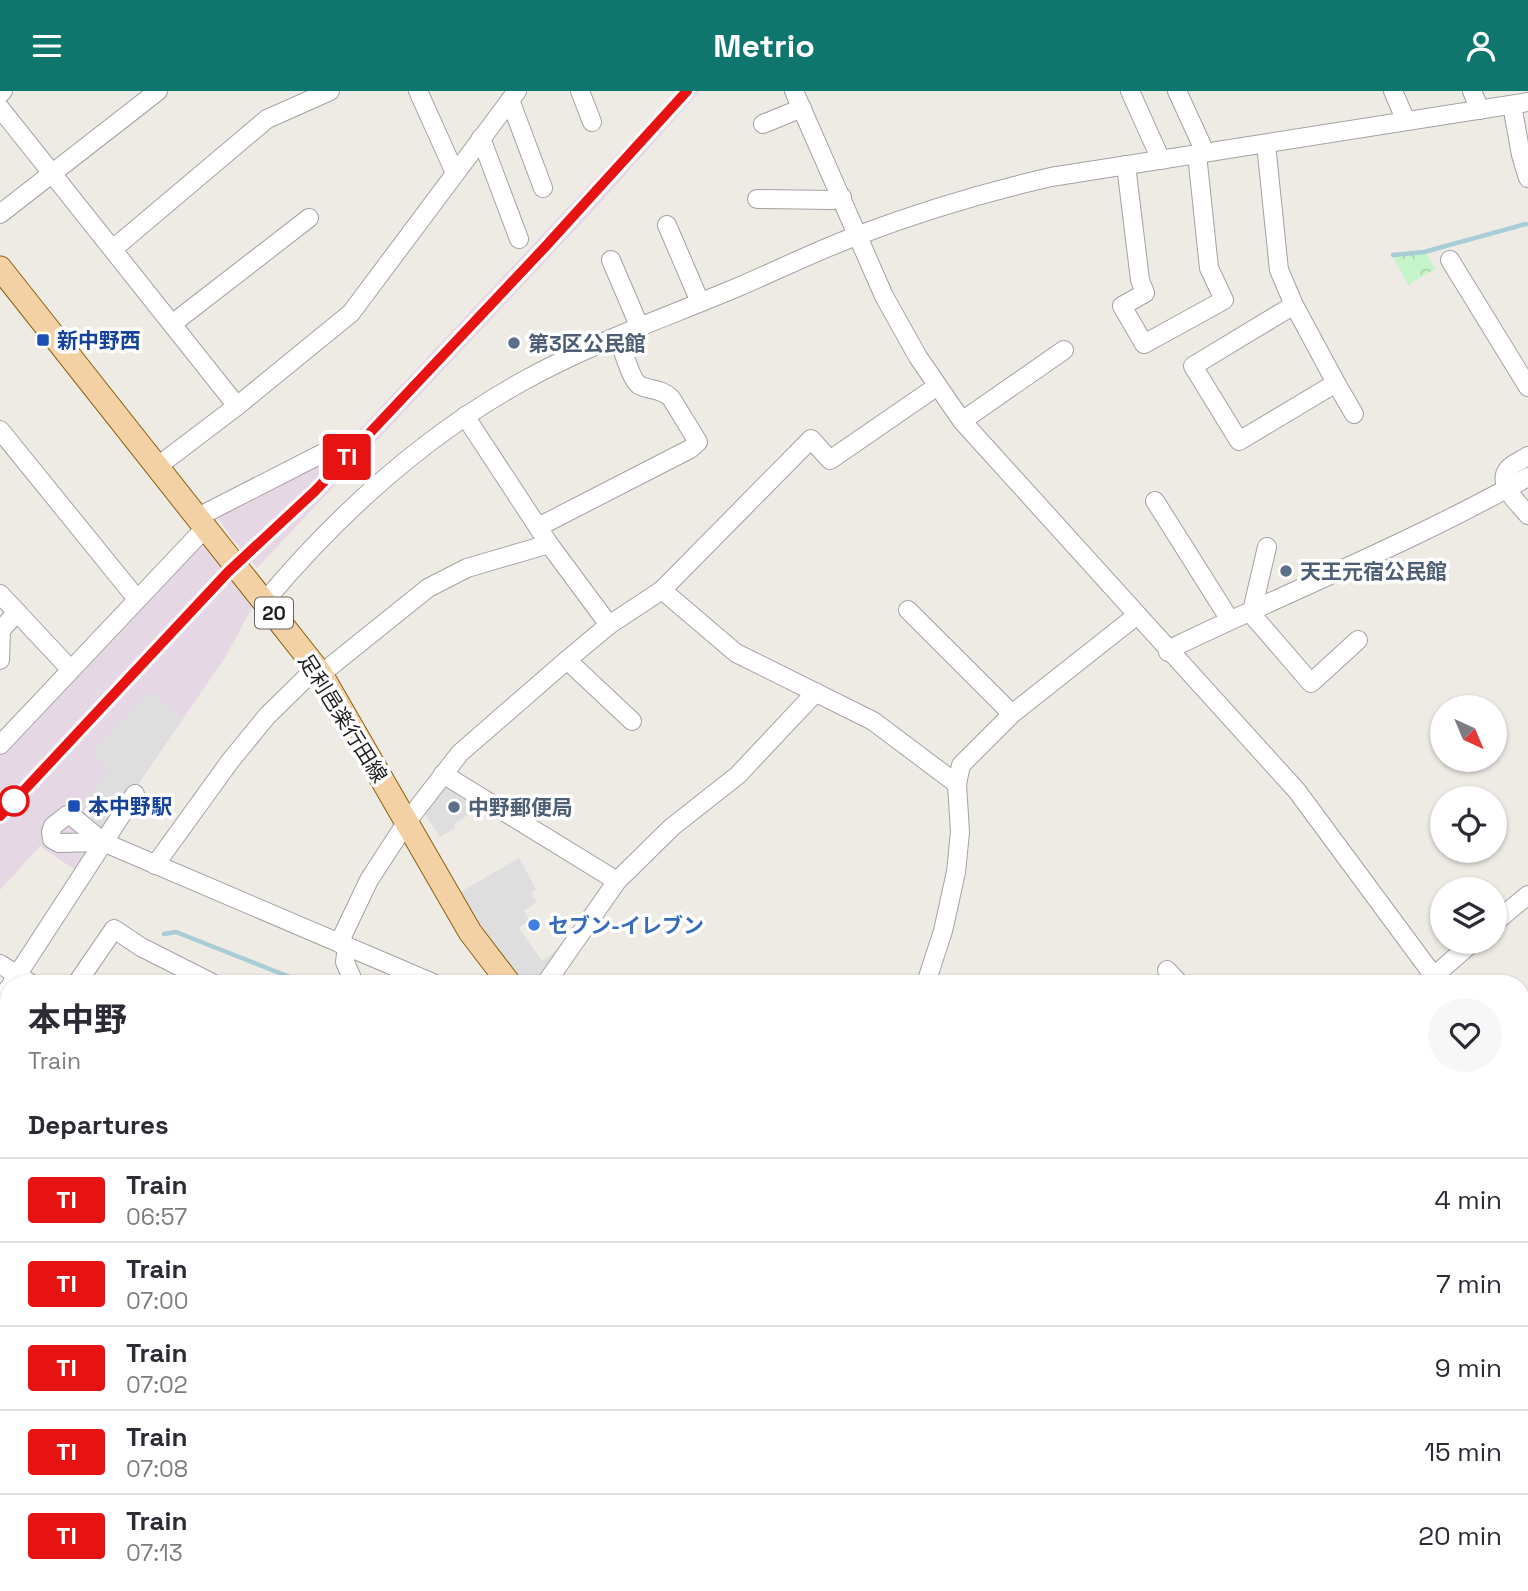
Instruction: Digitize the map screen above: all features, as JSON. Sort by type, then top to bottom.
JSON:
[{"type":"main road","name":"足利邑楽行田線","points":[[0,268],[319,671],[470,932],[503,975]]},
{"type":"street","points":[[0,215],[158,91]]},
{"type":"street","points":[[113,249],[267,119],[330,91]]},
{"type":"street","points":[[418,91],[455,173]]},
{"type":"street","points":[[580,91],[592,122]]},
{"type":"street","points":[[794,91],[900,328],[936,387],[962,421],[1168,652],[1297,791],[1429,975]]},
{"type":"street","points":[[1130,91],[1161,160]]},
{"type":"street","points":[[1126,165],[1140,280],[1145,293],[1122,306],[1144,344],[1224,300],[1209,268],[1201,153],[1177,91]]},
{"type":"street","points":[[1393,91],[1406,121]]},
{"type":"street","points":[[1472,91],[1480,110]]},
{"type":"street","points":[[158,466],[351,313],[514,96]]},
{"type":"street","points":[[514,96],[543,188]]},
{"type":"street","points":[[265,601],[352,505],[416,450],[524,380],[564,360],[858,235],[981,193],[1051,177],[1520,104],[1521,155],[1528,176]]},
{"type":"street","points":[[0,108],[237,406]]},
{"type":"street","points":[[763,124],[802,108]]},
{"type":"street","points":[[481,138],[519,239]]},
{"type":"street","points":[[1266,144],[1279,270],[1294,305],[1354,414]]},
{"type":"street","points":[[757,199],[834,200],[842,197]]},
{"type":"street","points":[[173,324],[309,218]]},
{"type":"street","points":[[667,225],[700,302]]},
{"type":"street","points":[[611,260],[640,328]]},
{"type":"street","points":[[1450,260],[1528,387]]},
{"type":"street","points":[[1294,305],[1193,366],[1239,441],[1336,383]]},
{"type":"street","points":[[538,527],[690,449],[698,442],[665,392],[644,387],[635,381],[618,337]]},
{"type":"street","points":[[962,421],[1064,351]]},
{"type":"street","points":[[351,975],[345,961],[343,944],[369,880],[406,823],[469,744],[609,625],[662,590],[811,439],[830,460],[936,387]]},
{"type":"street","points":[[465,416],[549,544],[609,625]]},
{"type":"street","points":[[0,430],[137,599]]},
{"type":"street","points":[[2,740],[137,599],[202,522],[329,450]]},
{"type":"street","points":[[1528,456],[1507,469],[1504,479],[1507,489],[1528,515]]},
{"type":"street","points":[[1168,652],[1230,620],[1375,554],[1528,477]]},
{"type":"street","points":[[1155,501],[1230,620]]},
{"type":"street","points":[[155,865],[231,760],[267,716],[319,671],[428,588],[467,568],[549,544]]},
{"type":"street","points":[[1267,547],[1252,611],[1259,624],[1311,683],[1358,640]]},
{"type":"street","points":[[662,590],[736,653],[873,721],[957,784]]},
{"type":"street","points":[[0,594],[71,670]]},
{"type":"street","points":[[908,610],[1012,715]]},
{"type":"street","points":[[0,660],[1,630],[17,612]]},
{"type":"street","points":[[929,975],[943,931],[956,872],[960,832],[957,784],[961,765],[1012,715],[1136,616]]},
{"type":"street","points":[[567,660],[632,721]]},
{"type":"street","points":[[552,975],[617,881],[672,827],[738,775],[816,692]]},
{"type":"street","points":[[443,774],[617,881]]},
{"type":"street","points":[[21,975],[135,794]]},
{"type":"street","points":[[103,842],[415,975]]},
{"type":"street","points":[[1507,912],[1528,895]]},
{"type":"street","points":[[82,975],[114,929],[141,947],[196,975]]},
{"type":"street","points":[[1439,975],[1461,954]]},
{"type":"shaded area","points":[[677,91],[700,91],[592,212],[257,568],[230,536],[216,514],[326,456],[329,462]]},
{"type":"shaded area","points":[[199,540],[252,608],[226,656],[78,872],[40,846],[0,890],[0,753]]},
{"type":"shaded area","points":[[149,691],[182,719],[107,828],[79,807],[109,771],[93,751]]},
{"type":"shaded area","points":[[445,782],[488,810],[477,817],[473,812],[440,837],[423,811]]},
{"type":"shaded area","points":[[519,858],[536,889],[531,893],[537,902],[524,911],[529,920],[519,928],[542,961],[565,944],[544,975],[516,975],[457,894]]},
{"type":"green space","points":[[1426,253],[1435,269],[1408,285],[1393,257]]},
{"type":"waterway","points":[[1393,255],[1424,252],[1526,224]]},
{"type":"waterway","points":[[164,934],[176,932],[285,975]]},
{"type":"railway","points":[[0,816],[228,572],[315,491],[545,247],[687,91]]},
{"type":"train","name":"TI","points":[[0,816],[228,572],[315,491],[545,247],[687,91]]},
{"type":"place","name":"新中野西","points":[[43,340]]},
{"type":"place","name":"第3区公民館","points":[[514,343]]},
{"type":"place","name":"天王元宿公民館","points":[[1286,571]]},
{"type":"place","name":"本中野駅","points":[[74,806]]},
{"type":"place","name":"中野郵便局","points":[[454,807]]},
{"type":"place","name":"セブン-イレブン","points":[[534,925]]}]
